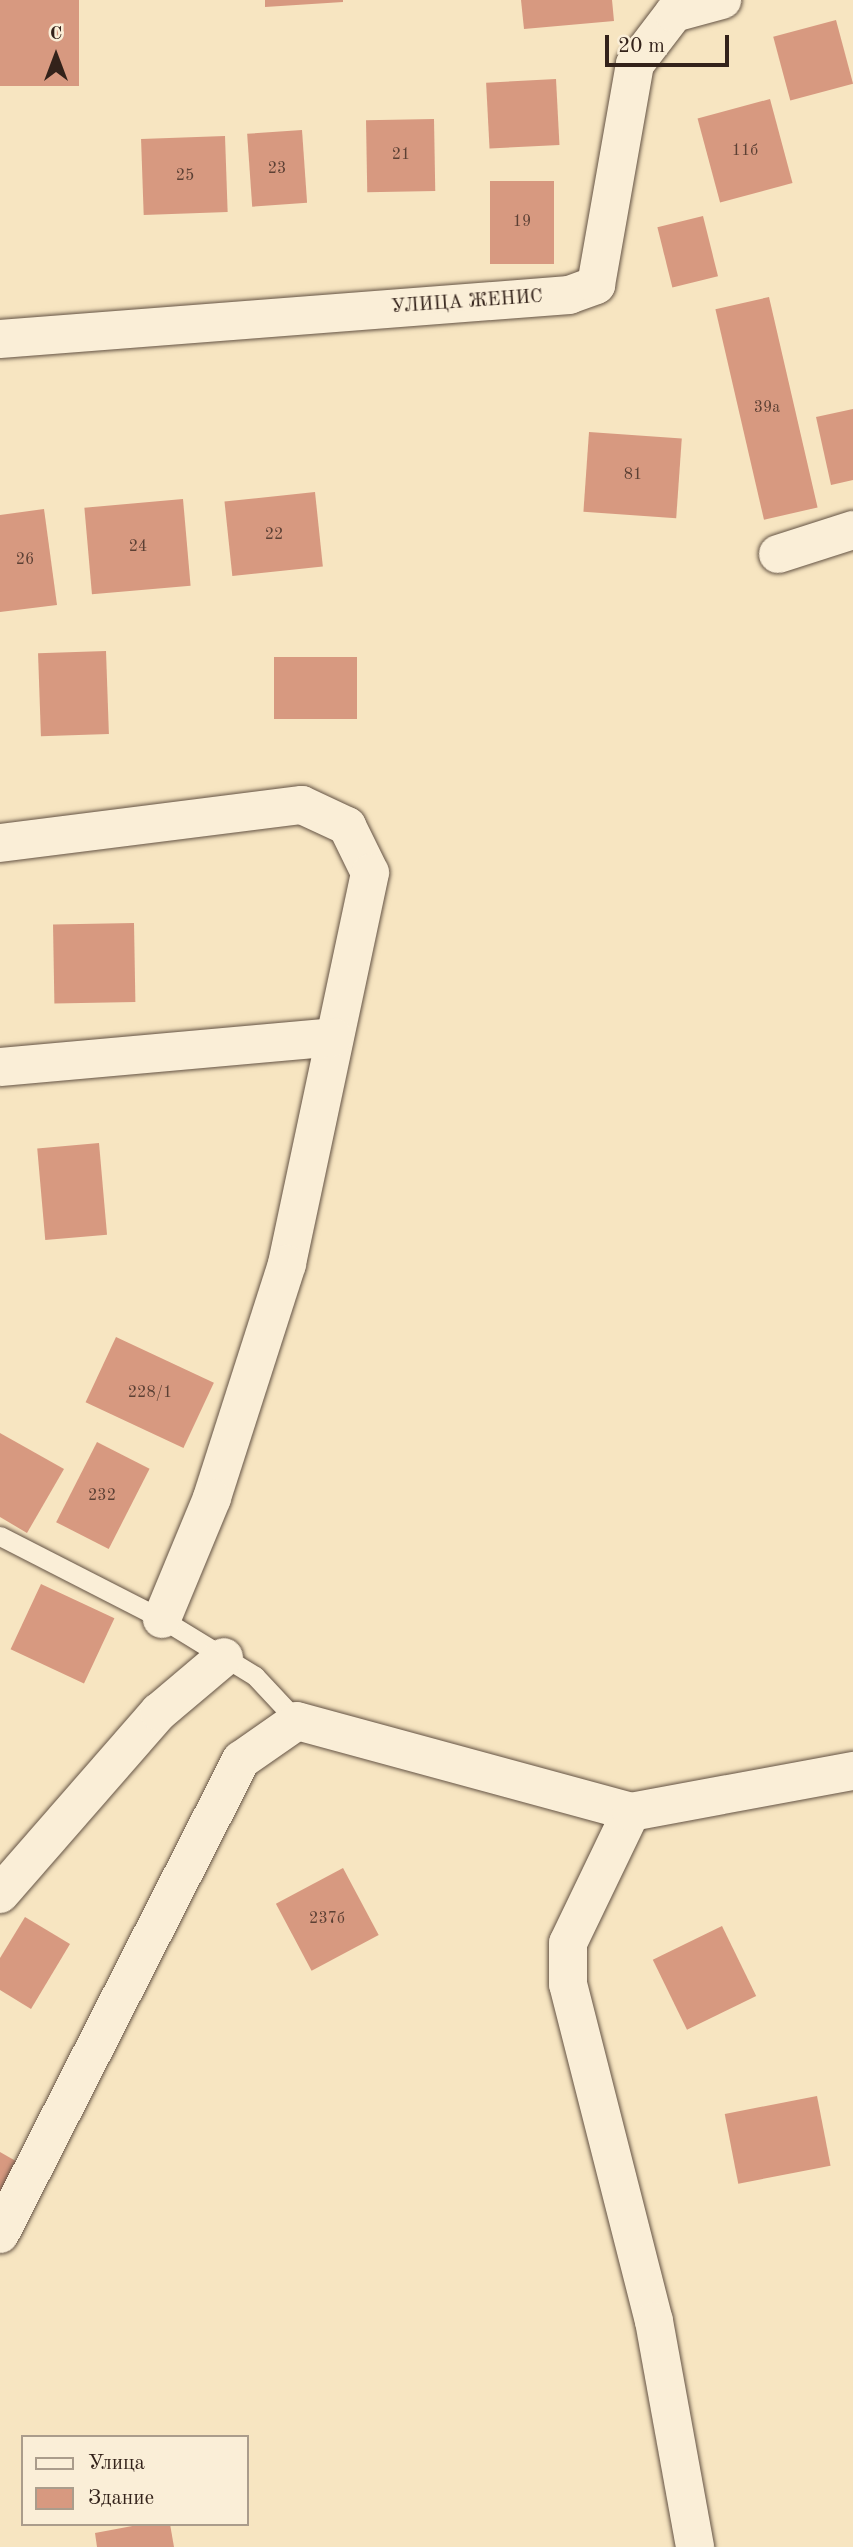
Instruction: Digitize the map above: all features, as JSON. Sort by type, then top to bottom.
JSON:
[{"type":"street","name":"УЛИЦА ЖЕНИС","points":[[0,339],[569,295],[596,285],[635,64],[674,13],[722,0]]},
{"type":"street","points":[[778,554],[853,530]]},
{"type":"street","points":[[0,843],[302,805],[347,826],[370,873],[287,1264],[212,1498],[162,1619]]},
{"type":"street","points":[[0,1067],[334,1037]]},
{"type":"street","points":[[0,1894],[159,1712],[224,1657]]},
{"type":"street","points":[[0,2234],[241,1760],[297,1721],[631,1812],[853,1771]]},
{"type":"street","points":[[631,1812],[568,1943],[568,1984],[654,2320],[695,2547]]},
{"type":"lane","points":[[0,1536],[162,1619],[255,1676],[297,1721]]},
{"type":"building","points":[[0,0],[79,0],[79,86],[0,86]]},
{"type":"building","points":[[265,0],[343,0],[343,2],[265,7]]},
{"type":"building","points":[[521,0],[612,0],[614,21],[524,29]]},
{"type":"building","points":[[836,20],[853,84],[790,101],[773,37]]},
{"type":"building","points":[[556,79],[559,145],[490,149],[486,83]]},
{"type":"building","points":[[770,99],[793,183],[720,202],[698,118]]},
{"type":"building","points":[[434,119],[435,191],[367,192],[366,120]]},
{"type":"building","points":[[302,130],[307,203],[252,207],[247,134]]},
{"type":"building","points":[[225,136],[228,212],[144,215],[141,139]]},
{"type":"building","points":[[490,181],[554,181],[554,264],[490,264]]},
{"type":"building","points":[[703,216],[718,276],[672,288],[657,227]]},
{"type":"building","points":[[769,297],[818,507],[764,520],[715,309]]},
{"type":"building","points":[[853,409],[853,480],[831,485],[816,417]]},
{"type":"building","points":[[589,432],[682,438],[676,518],[583,512]]},
{"type":"building","points":[[315,492],[323,567],[232,576],[224,502]]},
{"type":"building","points":[[183,499],[191,586],[92,594],[84,508]]},
{"type":"building","points":[[44,509],[57,605],[0,612],[0,515]]},
{"type":"building","points":[[106,651],[109,734],[41,736],[38,653]]},
{"type":"building","points":[[274,657],[357,657],[357,719],[274,719]]},
{"type":"building","points":[[134,923],[135,1002],[54,1003],[53,924]]},
{"type":"building","points":[[99,1143],[107,1235],[45,1240],[37,1148]]},
{"type":"building","points":[[116,1337],[214,1383],[183,1448],[86,1402]]},
{"type":"building","points":[[0,1433],[64,1469],[27,1533],[0,1517]]},
{"type":"building","points":[[97,1442],[150,1469],[109,1549],[56,1522]]},
{"type":"building","points":[[41,1584],[114,1618],[84,1683],[11,1649]]},
{"type":"building","points":[[343,1868],[379,1935],[312,1971],[276,1904]]},
{"type":"building","points":[[25,1917],[70,1944],[31,2009],[0,1990],[0,1958]]},
{"type":"building","points":[[722,1926],[756,1996],[687,2030],[653,1960]]},
{"type":"building","points":[[817,2096],[831,2166],[738,2184],[725,2114]]},
{"type":"building","points":[[0,2152],[21,2164],[0,2201]]},
{"type":"building","points":[[132,2526],[170,2526],[174,2547],[97,2547],[95,2533]]}]
